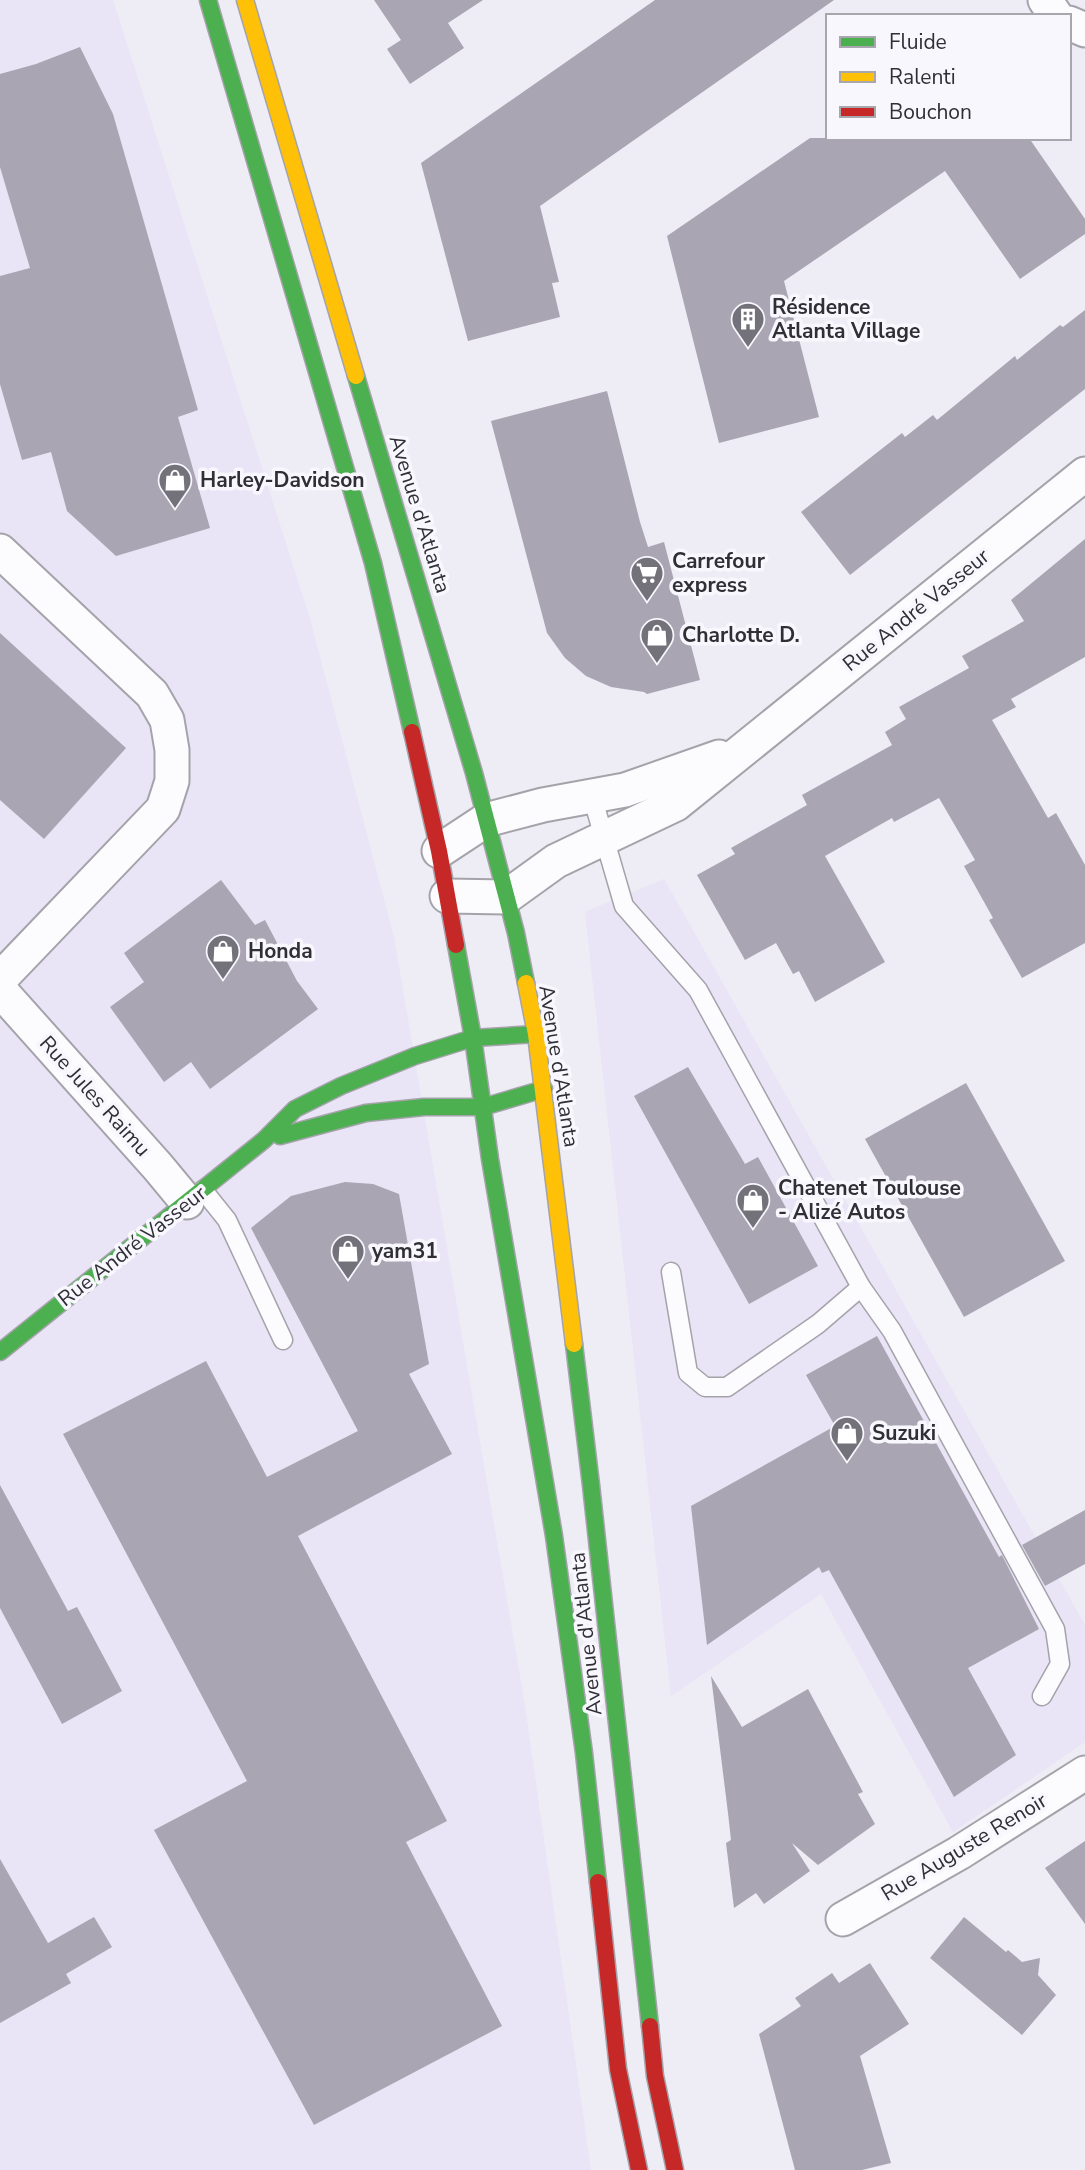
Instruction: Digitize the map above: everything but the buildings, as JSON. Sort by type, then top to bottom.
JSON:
[{"type":"main road","name":"Avenue d'Atlanta","points":[[208,0],[373,563],[439,851],[473,1038],[569,1639],[618,2069],[639,2170]]},
{"type":"main road","name":"Avenue d'Atlanta","points":[[245,0],[471,761],[516,933],[544,1088],[655,2076],[675,2170]]},
{"type":"main road","name":"Rue André Vasseur","points":[[0,1352],[264,1140],[295,1109],[415,1056],[473,1038],[536,1034]]},
{"type":"main road","name":"Rue André Vasseur","points":[[264,1140],[366,1114],[425,1107],[483,1107],[544,1088]]},
{"type":"street","name":"Rue André Vasseur","points":[[506,897],[556,862],[676,804],[1085,474]]},
{"type":"street","points":[[0,551],[152,694],[167,720],[172,750],[172,781],[163,809],[0,979]]},
{"type":"street","name":"Rue André Vasseur","points":[[439,851],[486,820],[543,805],[625,790],[748,747]]},
{"type":"street","points":[[447,896],[506,897]]},
{"type":"street","name":"Rue Jules Raimu","points":[[0,990],[159,1167],[195,1196]]},
{"type":"street","name":"Rue Auguste Renoir","points":[[843,1919],[959,1853],[1085,1773]]},
{"type":"lane","points":[[592,796],[624,906],[698,990],[861,1287],[892,1331],[1055,1629],[1060,1664],[1042,1696]]},
{"type":"lane","points":[[195,1196],[227,1220],[283,1340]]},
{"type":"lane","points":[[671,1272],[688,1373],[705,1387],[727,1387],[818,1324],[861,1287]]},
{"type":"shaded area","points":[[0,0],[113,0],[310,619],[394,937],[525,1706],[591,2170],[0,2170]]},
{"type":"shaded area","points":[[664,879],[1085,1625],[1085,1742],[953,1832],[821,1594],[671,1696],[585,912]]},
{"type":"traffic: fast","points":[[208,0],[373,563],[412,732]]},
{"type":"traffic: fast","points":[[356,376],[474,773],[516,933],[526,983]]},
{"type":"traffic: fast","points":[[456,945],[554,1536],[584,1753],[598,1882]]},
{"type":"traffic: fast","points":[[0,1352],[264,1140],[295,1109],[341,1086],[415,1056],[473,1038],[536,1034]]},
{"type":"traffic: fast","points":[[280,1136],[366,1113],[424,1107],[483,1107],[544,1089]]},
{"type":"traffic: fast","points":[[574,1344],[650,2026]]},
{"type":"traffic: slow","points":[[245,0],[356,376]]},
{"type":"traffic: slow","points":[[526,983],[536,1034],[574,1344]]},
{"type":"traffic: jam","points":[[412,732],[439,851],[456,945]]},
{"type":"traffic: jam","points":[[598,1882],[618,2069],[639,2170]]},
{"type":"traffic: jam","points":[[650,2026],[655,2076],[675,2170]]},
{"type":"place","name":"Résidence Atlanta Village","points":[[748,349]]},
{"type":"place","name":"Harley-Davidson","points":[[175,510]]},
{"type":"place","name":"Carrefour express","points":[[647,603]]},
{"type":"place","name":"Charlotte D.","points":[[657,665]]},
{"type":"place","name":"Honda","points":[[223,981]]},
{"type":"place","name":"Chatenet Toulouse - Alizé Autos","points":[[753,1230]]},
{"type":"place","name":"yam31","points":[[348,1281]]},
{"type":"place","name":"Suzuki","points":[[847,1463]]}]
